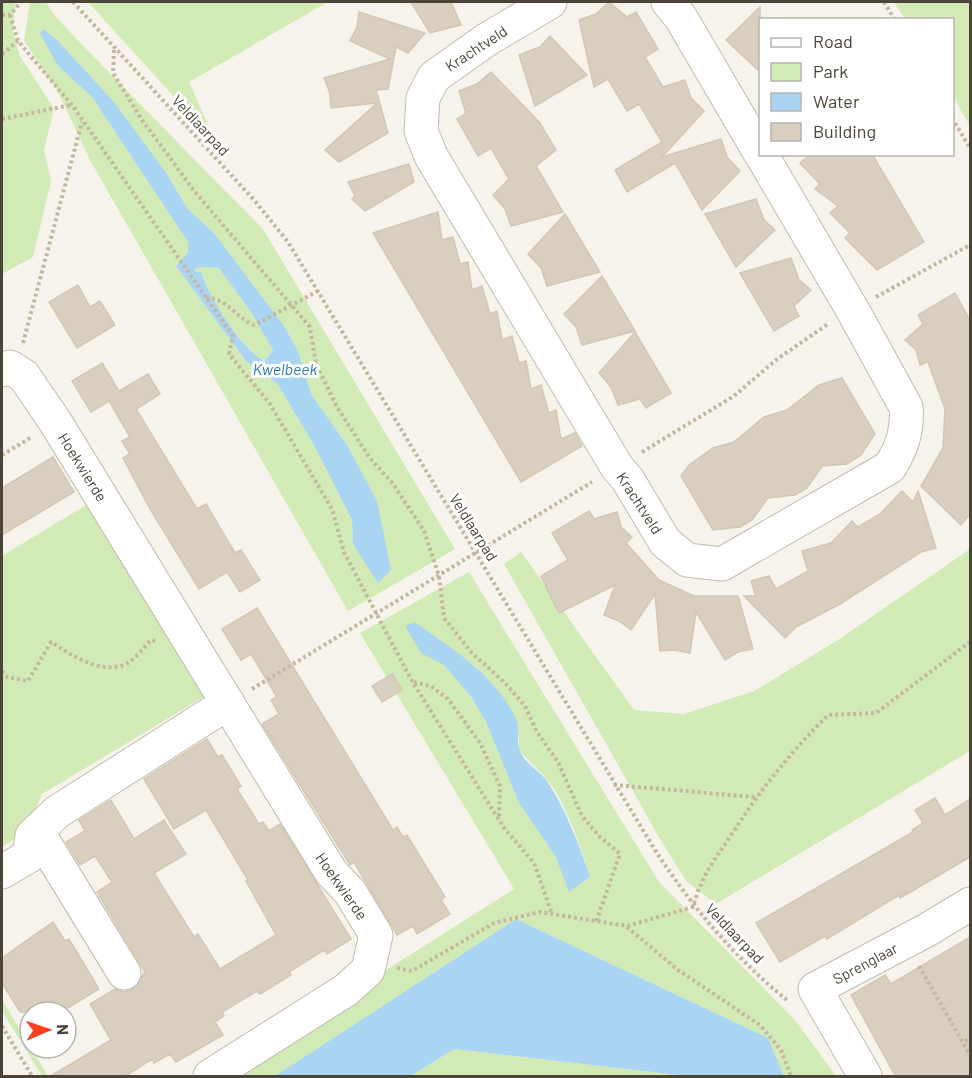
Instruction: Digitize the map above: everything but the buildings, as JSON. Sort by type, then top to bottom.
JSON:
[{"type":"street","name":"Krachtveld","points":[[550,2],[509,12],[486,40],[434,76],[423,98],[421,131],[431,156],[617,467],[634,489],[665,542],[687,560],[722,564],[747,552],[890,467],[903,445],[906,407],[852,309],[762,156]]},
{"type":"street","name":"Krachtveld","points":[[668,2],[681,18],[759,151]]},
{"type":"street","name":"Hoekwierde","points":[[8,370],[24,376],[56,423],[330,872],[350,892],[376,935],[371,963]]},
{"type":"street","points":[[2,872],[30,856],[32,836],[57,812],[228,704]]},
{"type":"street","points":[[37,831],[124,973]]},
{"type":"street","name":"Sprenglaar","points":[[865,1077],[815,989],[904,943],[970,904]]},
{"type":"street","points":[[210,1077],[346,990],[368,970],[371,963]]},
{"type":"path","points":[[2,15],[10,15],[21,2]]},
{"type":"path","name":"Veldlaarpad","points":[[73,2],[254,200],[288,242],[560,690],[614,785],[693,908],[724,942],[790,1003]]},
{"type":"path","points":[[884,2],[894,18]]},
{"type":"path","points":[[10,15],[18,40],[72,105],[233,336],[229,354],[270,404],[332,509],[344,552],[413,682],[499,820],[534,864],[552,914]]},
{"type":"path","points":[[2,54],[18,40]]},
{"type":"path","points":[[114,49],[113,73],[142,120],[195,192],[293,304],[310,327],[316,364],[337,407],[369,457],[393,484],[424,531],[439,576],[444,618],[472,653],[504,682],[525,706],[537,732],[558,762],[582,816],[599,836],[621,854],[596,922]]},
{"type":"path","points":[[2,118],[72,105]]},
{"type":"path","points":[[8,370],[82,121]]},
{"type":"path","points":[[954,121],[970,148]]},
{"type":"path","points":[[206,298],[216,298],[224,302],[242,320],[255,325],[318,291]]},
{"type":"path","points":[[2,671],[7,677],[28,681],[51,642],[74,657],[102,667],[127,663],[151,640],[192,644]]},
{"type":"path","points":[[371,963],[412,971],[494,923],[540,912],[627,926],[693,908],[700,882],[756,797],[797,746],[828,715],[876,713],[970,642]]},
{"type":"path","points":[[413,682],[431,686],[448,699],[480,743],[500,786],[499,820]]},
{"type":"path","points":[[614,785],[706,795],[756,797]]},
{"type":"path","points":[[627,926],[678,970],[760,1025],[781,1050],[791,1077]]},
{"type":"path","points":[[904,943],[965,1041],[970,1055]]},
{"type":"path","points":[[2,1026],[32,1077]]},
{"type":"path","points":[[965,1041],[970,1038]]},
{"type":"green space","points":[[2,2],[15,2],[13,33],[20,56],[54,109],[44,150],[51,181],[33,257],[2,274]]},
{"type":"green space","points":[[30,2],[46,2],[55,16],[83,46],[263,229],[455,549],[348,611],[90,160],[60,96],[24,40]],"holes":[[[42,30],[57,40],[166,173],[188,209],[214,233],[284,326],[298,351],[311,394],[347,445],[382,537],[391,570],[353,544],[352,520],[315,447],[277,383],[246,361],[176,266],[188,252],[188,242],[92,97],[58,66]]]},
{"type":"green space","points":[[88,2],[328,2],[189,82],[216,143]]},
{"type":"green space","points":[[894,2],[970,2],[970,126],[954,98],[954,18],[904,18]]},
{"type":"green space","points":[[196,268],[219,268],[251,312],[273,350],[265,361],[256,355],[237,334],[211,295],[201,272],[195,272]]},
{"type":"green space","points":[[91,502],[207,695],[42,794],[27,831],[2,847],[2,556]]},
{"type":"green space","points":[[970,549],[970,751],[716,904],[686,881],[504,564],[521,552],[634,710],[684,714],[754,691],[838,640]]},
{"type":"green space","points":[[469,572],[659,882],[795,1020],[836,1076],[784,1076],[768,1038],[516,919],[275,1076],[219,1076],[514,889],[360,633]],"holes":[[[444,665],[474,665],[506,703],[516,726],[519,750],[550,783],[571,822],[590,877],[569,891],[556,857],[519,803],[486,722],[472,698]]]},
{"type":"green space","points":[[2,1000],[18,1026],[18,1037],[2,1011]]},
{"type":"green space","points":[[454,1049],[687,1076],[411,1076]]},
{"type":"green space","points":[[32,1060],[38,1060],[48,1076],[42,1076]]},
{"type":"water","name":"Kwelbeek","points":[[43,29],[57,40],[114,102],[166,173],[188,209],[214,233],[284,326],[298,351],[311,394],[347,445],[377,501],[391,570],[378,583],[353,544],[352,520],[315,447],[277,383],[246,361],[176,266],[188,252],[188,242],[92,97],[58,66],[40,33]],"holes":[[[196,268],[219,268],[251,312],[273,350],[265,361],[237,335],[211,295],[201,272],[195,272]]]},
{"type":"water","points":[[415,622],[472,664],[497,689],[507,703],[516,719],[522,755],[544,777],[554,792],[572,828],[590,877],[569,892],[556,857],[519,803],[486,722],[472,698],[444,665],[421,653],[405,626]]},
{"type":"water","points":[[516,919],[768,1038],[784,1076],[687,1076],[454,1049],[411,1076],[275,1076]]}]
